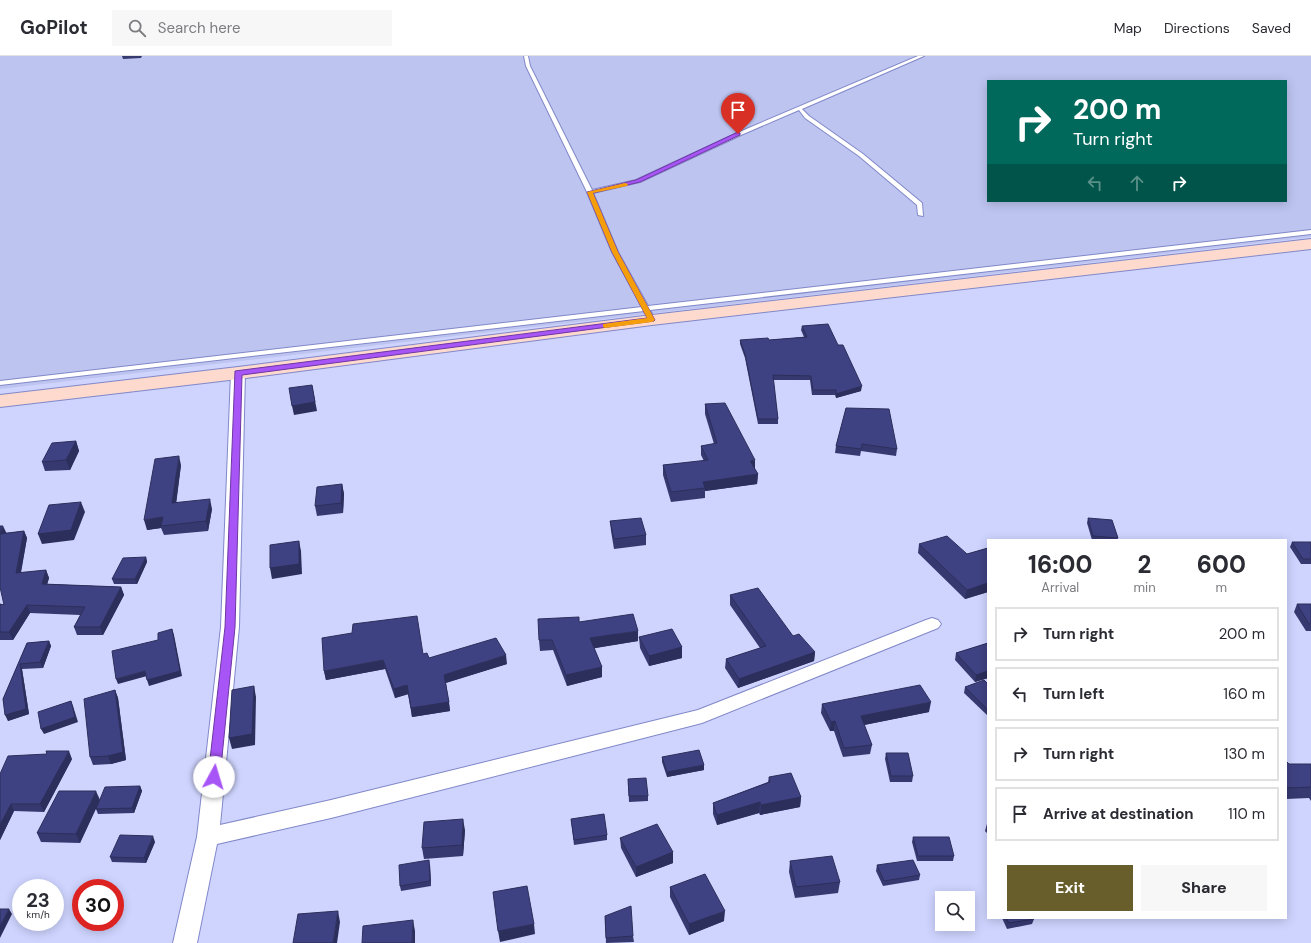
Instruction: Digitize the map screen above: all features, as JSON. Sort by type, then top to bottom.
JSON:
[{"type":"street","points":[[0,401],[238,373],[648,314],[1311,244]]},
{"type":"street","points":[[185,943],[208,837],[230,627],[238,373]]},
{"type":"street","points":[[208,837],[339,807],[702,716],[932,624]]},
{"type":"lane","points":[[526,56],[528,66],[590,192],[615,252],[648,314]]},
{"type":"lane","points":[[590,192],[638,181],[738,134],[922,56]]},
{"type":"lane","points":[[799,108],[807,117],[861,155],[920,204],[920,214]]},
{"type":"lane","points":[[0,383],[648,314],[1311,232]]},
{"type":"shaded area","points":[[0,56],[1311,56],[1311,237],[0,389]]},
{"type":"building","points":[[828,324],[838,345],[843,345],[862,386],[836,394],[836,390],[813,390],[811,376],[773,375],[778,419],[758,419],[745,354],[740,340],[768,338],[769,340],[807,337],[802,326]]},
{"type":"building","points":[[312,385],[315,402],[292,406],[289,388]]},
{"type":"building","points":[[725,403],[755,460],[750,461],[758,474],[703,482],[705,488],[671,492],[663,465],[708,460],[701,446],[717,443],[705,404]]},
{"type":"building","points":[[846,408],[889,409],[897,449],[862,444],[861,449],[836,446]]},
{"type":"building","points":[[76,441],[66,460],[42,462],[52,443]]},
{"type":"building","points":[[179,456],[172,503],[210,499],[206,521],[161,526],[163,517],[144,520],[155,459]]},
{"type":"building","points":[[342,484],[341,503],[315,506],[317,487]]},
{"type":"building","points":[[81,502],[71,530],[38,534],[49,505]]},
{"type":"building","points":[[641,518],[646,535],[614,539],[610,521]]},
{"type":"building","points":[[1088,518],[1112,520],[1118,538],[1093,536]]},
{"type":"building","points":[[0,526],[3,526],[0,534]]},
{"type":"building","points":[[24,531],[16,573],[46,570],[42,584],[121,587],[100,627],[74,627],[85,607],[27,605],[9,632],[0,632],[0,604],[4,605],[0,587],[0,534]]},
{"type":"building","points":[[947,536],[967,554],[987,548],[987,583],[967,590],[919,544]]},
{"type":"building","points":[[299,541],[299,564],[270,568],[270,545]]},
{"type":"building","points":[[1292,542],[1311,542],[1311,559],[1303,559]]},
{"type":"building","points":[[146,557],[135,579],[112,579],[123,558]]},
{"type":"building","points":[[758,588],[793,636],[799,634],[815,652],[739,679],[726,659],[766,646],[730,595]]},
{"type":"building","points":[[1297,604],[1311,604],[1311,624],[1309,624]]},
{"type":"building","points":[[633,614],[638,631],[590,638],[602,667],[566,675],[552,640],[539,640],[538,619],[579,617],[579,622]]},
{"type":"building","points":[[417,616],[423,654],[427,653],[429,658],[496,638],[506,655],[444,675],[449,702],[411,708],[407,685],[394,689],[383,660],[324,671],[322,638],[352,633],[353,624]]},
{"type":"building","points":[[172,629],[180,671],[147,680],[145,671],[116,679],[112,651],[158,640],[158,633]]},
{"type":"building","points":[[672,629],[682,647],[649,656],[639,637]]},
{"type":"building","points":[[49,641],[40,662],[20,664],[26,709],[5,715],[3,699],[27,643]]},
{"type":"building","points":[[987,643],[987,671],[976,675],[956,653]]},
{"type":"building","points":[[984,680],[987,683],[987,709],[965,687]]},
{"type":"building","points":[[920,685],[931,702],[861,716],[872,745],[844,748],[835,721],[831,722],[822,704]]},
{"type":"building","points":[[254,686],[252,734],[229,738],[232,690]]},
{"type":"building","points":[[115,690],[123,752],[108,756],[90,757],[84,699]]},
{"type":"building","points":[[71,701],[75,717],[41,729],[38,712]]},
{"type":"building","points":[[699,750],[704,765],[667,772],[662,757]]},
{"type":"building","points":[[46,751],[69,751],[40,804],[11,804],[0,825],[0,774],[8,756],[47,754]]},
{"type":"building","points":[[886,753],[908,753],[913,776],[891,776]]},
{"type":"building","points":[[1287,762],[1289,764],[1311,764],[1311,787],[1287,788]]},
{"type":"building","points":[[791,773],[801,797],[761,805],[760,802],[717,815],[713,803],[770,782],[769,777]]},
{"type":"building","points":[[646,778],[648,796],[629,796],[628,779]]},
{"type":"building","points":[[140,786],[132,808],[96,809],[105,787]]},
{"type":"building","points":[[59,791],[96,791],[76,834],[37,833]]},
{"type":"building","points":[[604,814],[607,835],[574,840],[571,819]]},
{"type":"building","points":[[463,819],[462,845],[422,848],[424,822]]},
{"type":"building","points":[[657,824],[673,852],[636,867],[620,838]]},
{"type":"building","points":[[120,835],[153,836],[144,858],[110,857]]},
{"type":"building","points":[[913,837],[949,837],[954,856],[918,856]]},
{"type":"building","points":[[832,856],[840,882],[796,887],[790,861]]},
{"type":"building","points":[[429,860],[430,881],[400,886],[399,865]]},
{"type":"building","points":[[913,860],[920,875],[884,881],[877,865]]},
{"type":"building","points":[[705,874],[725,911],[689,924],[670,887]]},
{"type":"building","points":[[527,886],[534,924],[498,931],[493,892]]},
{"type":"building","points":[[631,906],[633,936],[606,938],[605,916]]},
{"type":"building","points":[[0,909],[9,909],[0,926]]},
{"type":"building","points":[[338,911],[333,943],[293,943],[298,914]]},
{"type":"building","points":[[1007,919],[1034,919],[1009,923]]},
{"type":"building","points":[[413,920],[412,943],[362,943],[363,926]]},
{"type":"slow traffic","points":[[605,326],[652,320],[615,252],[590,192],[625,184]]},
{"type":"route","points":[[214,777],[230,627],[238,373],[652,320],[615,252],[590,192],[638,181],[665,170],[738,134]]}]
